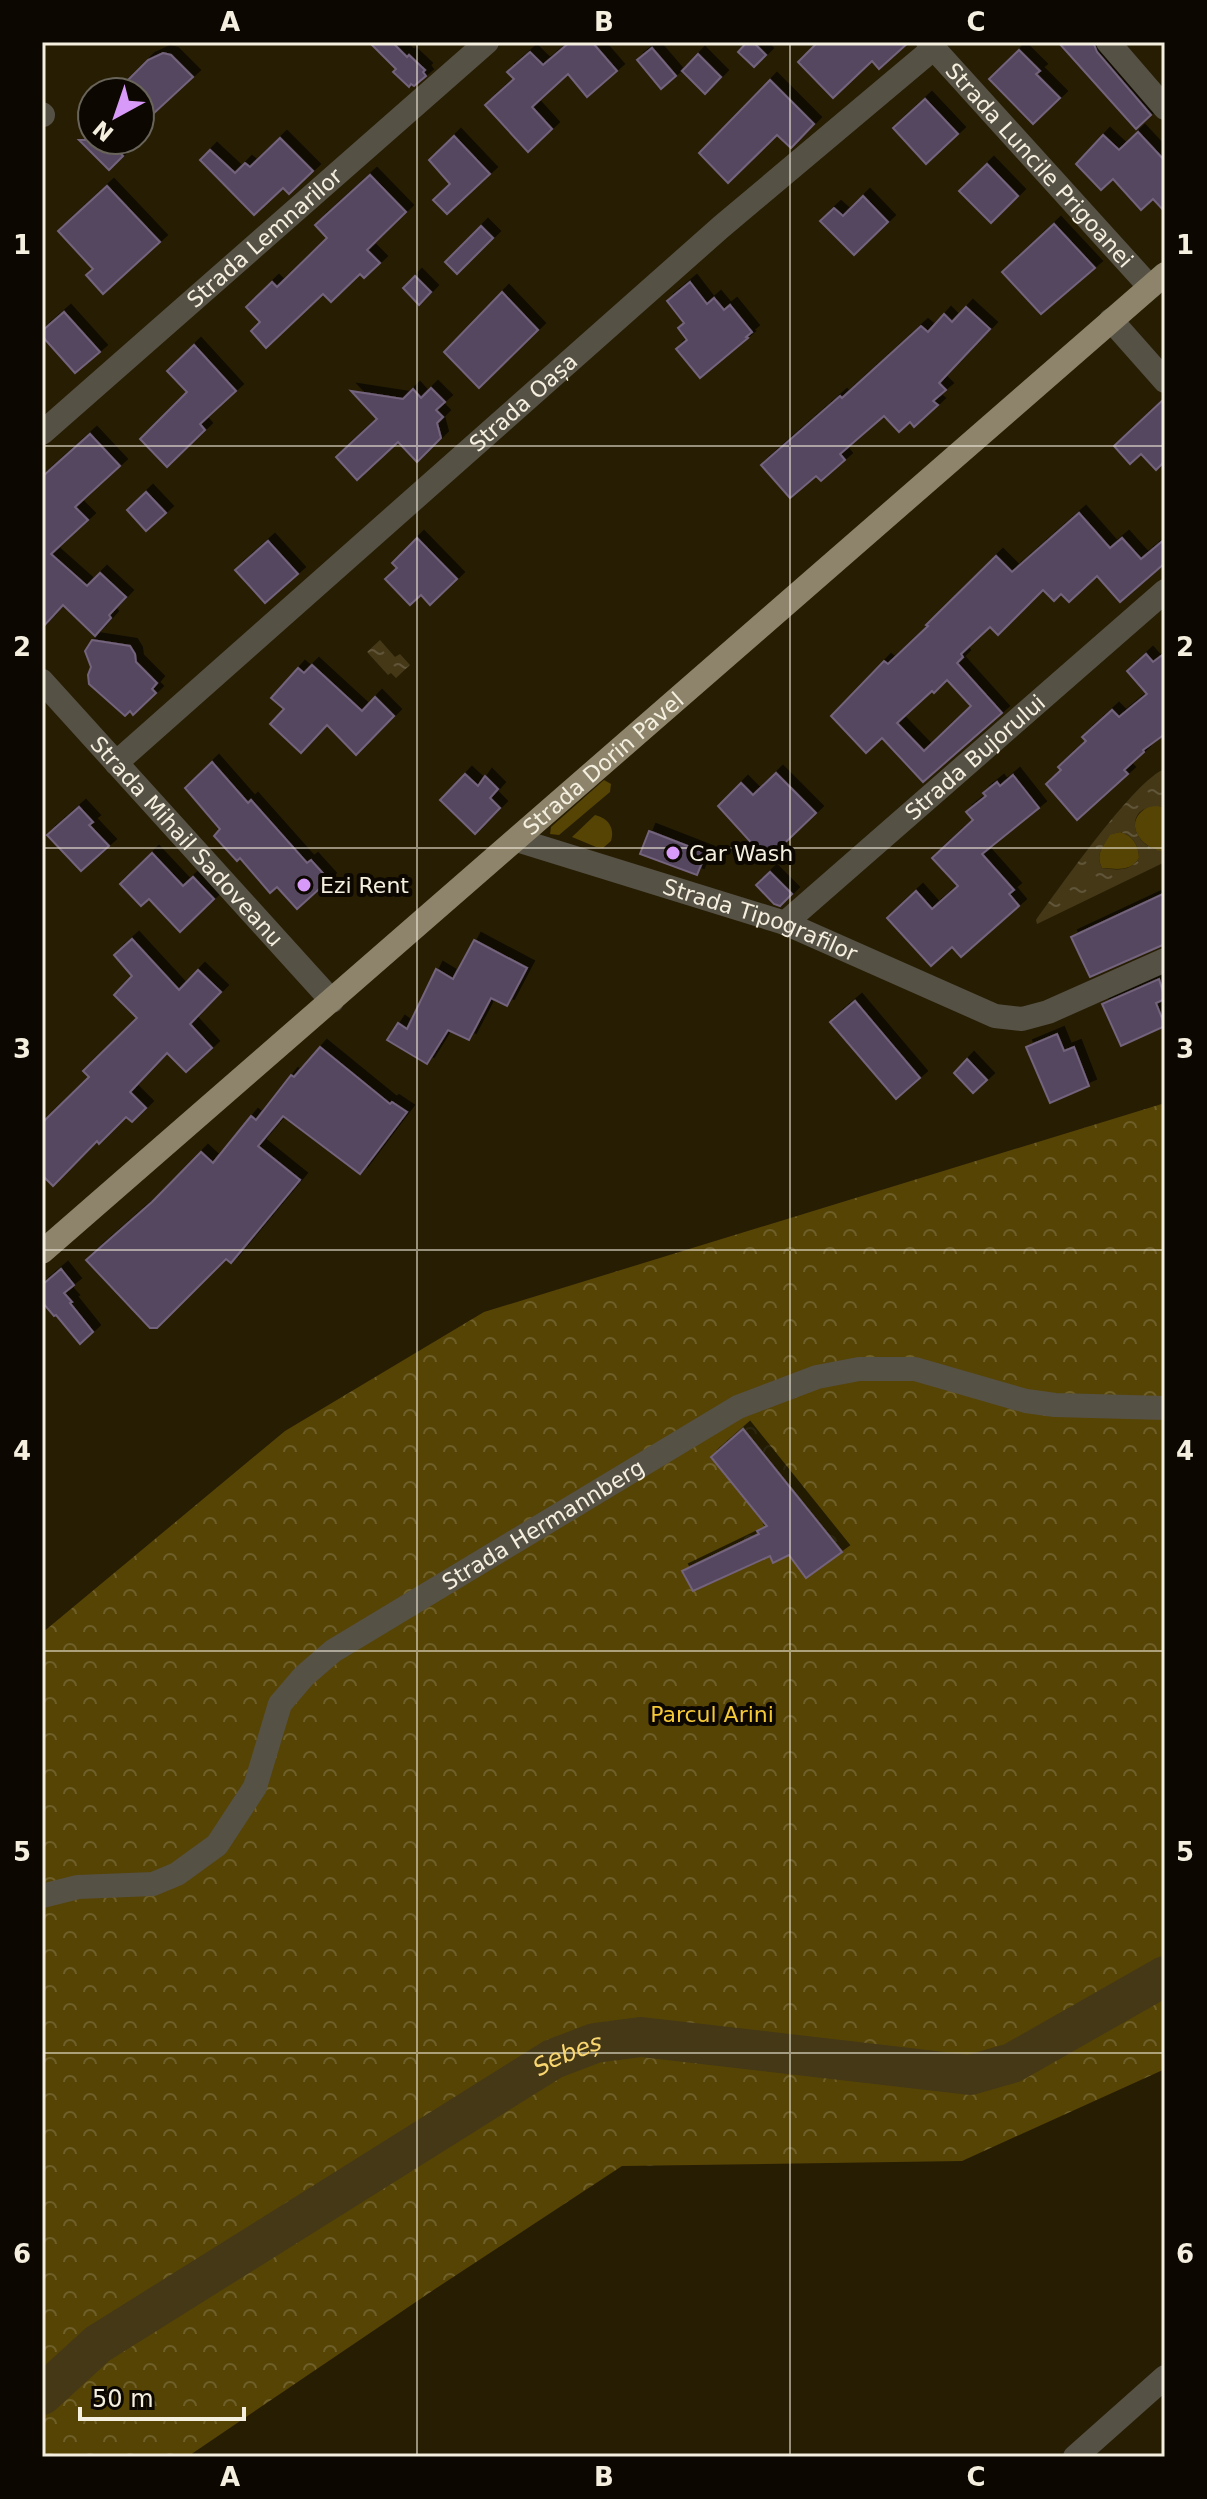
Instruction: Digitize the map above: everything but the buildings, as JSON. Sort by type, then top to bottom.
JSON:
[{"type":"main road","name":"Strada Dorin Pavel","points":[[42,1252],[1158,280]]},
{"type":"street","name":"Strada Lemnarilor","points":[[42,433],[487,42]]},
{"type":"street","points":[[1108,42],[1165,108]]},
{"type":"street","name":"Strada Luncile Prigoanei","points":[[931,45],[1158,280]]},
{"type":"street","name":"Strada Oașa","points":[[116,763],[931,45]]},
{"type":"street","points":[[1111,320],[1165,381]]},
{"type":"street","name":"Strada Bujorului","points":[[785,923],[1165,591]]},
{"type":"street","name":"Strada Mihail Sadoveanu","points":[[47,696],[116,763],[332,1001]]},
{"type":"street","name":"Strada Tipografilor","points":[[517,840],[785,923],[995,1016],[1022,1019],[1048,1012],[1165,960]]},
{"type":"street","name":"Strada Hermannberg","points":[[42,1896],[78,1887],[153,1884],[177,1874],[217,1845],[255,1787],[280,1704],[304,1676],[333,1651],[738,1407],[817,1377],[859,1369],[915,1369],[1026,1401],[1055,1405],[1165,1408]]},
{"type":"street","points":[[1075,2457],[1165,2377]]},
{"type":"green space","points":[[604,780],[611,784],[610,792],[559,835],[550,834],[551,827]]},
{"type":"green space","points":[[1152,805],[1165,807],[1165,852],[1147,845],[1136,832],[1137,818]]},
{"type":"green space","points":[[595,815],[604,818],[611,828],[611,841],[603,848],[572,837]]},
{"type":"green space","points":[[1120,832],[1134,841],[1139,858],[1127,868],[1102,868],[1099,859],[1103,847],[1110,834]]},
{"type":"green space","name":"Parcul Arini","points":[[1165,1103],[1165,2069],[962,2161],[622,2166],[187,2457],[42,2457],[42,1633],[285,1431],[484,1312]]},
{"type":"water","points":[[380,640],[395,657],[400,654],[410,665],[396,678],[391,673],[388,675],[367,652]]},
{"type":"water","points":[[1165,769],[1165,807],[1142,810],[1135,825],[1143,841],[1165,852],[1165,862],[1037,924],[1036,920],[1098,837],[1152,777]],"holes":[[[1120,832],[1134,841],[1139,858],[1127,868],[1102,868],[1100,855],[1103,847],[1110,835]]]},
{"type":"waterway","name":"Sebeș","points":[[42,2395],[98,2344],[553,2059],[595,2043],[641,2037],[970,2075],[1012,2063],[1165,1976]]},
{"type":"place","name":"Car Wash","points":[[673,853]]},
{"type":"place","name":"Ezi Rent","points":[[304,885]]}]
